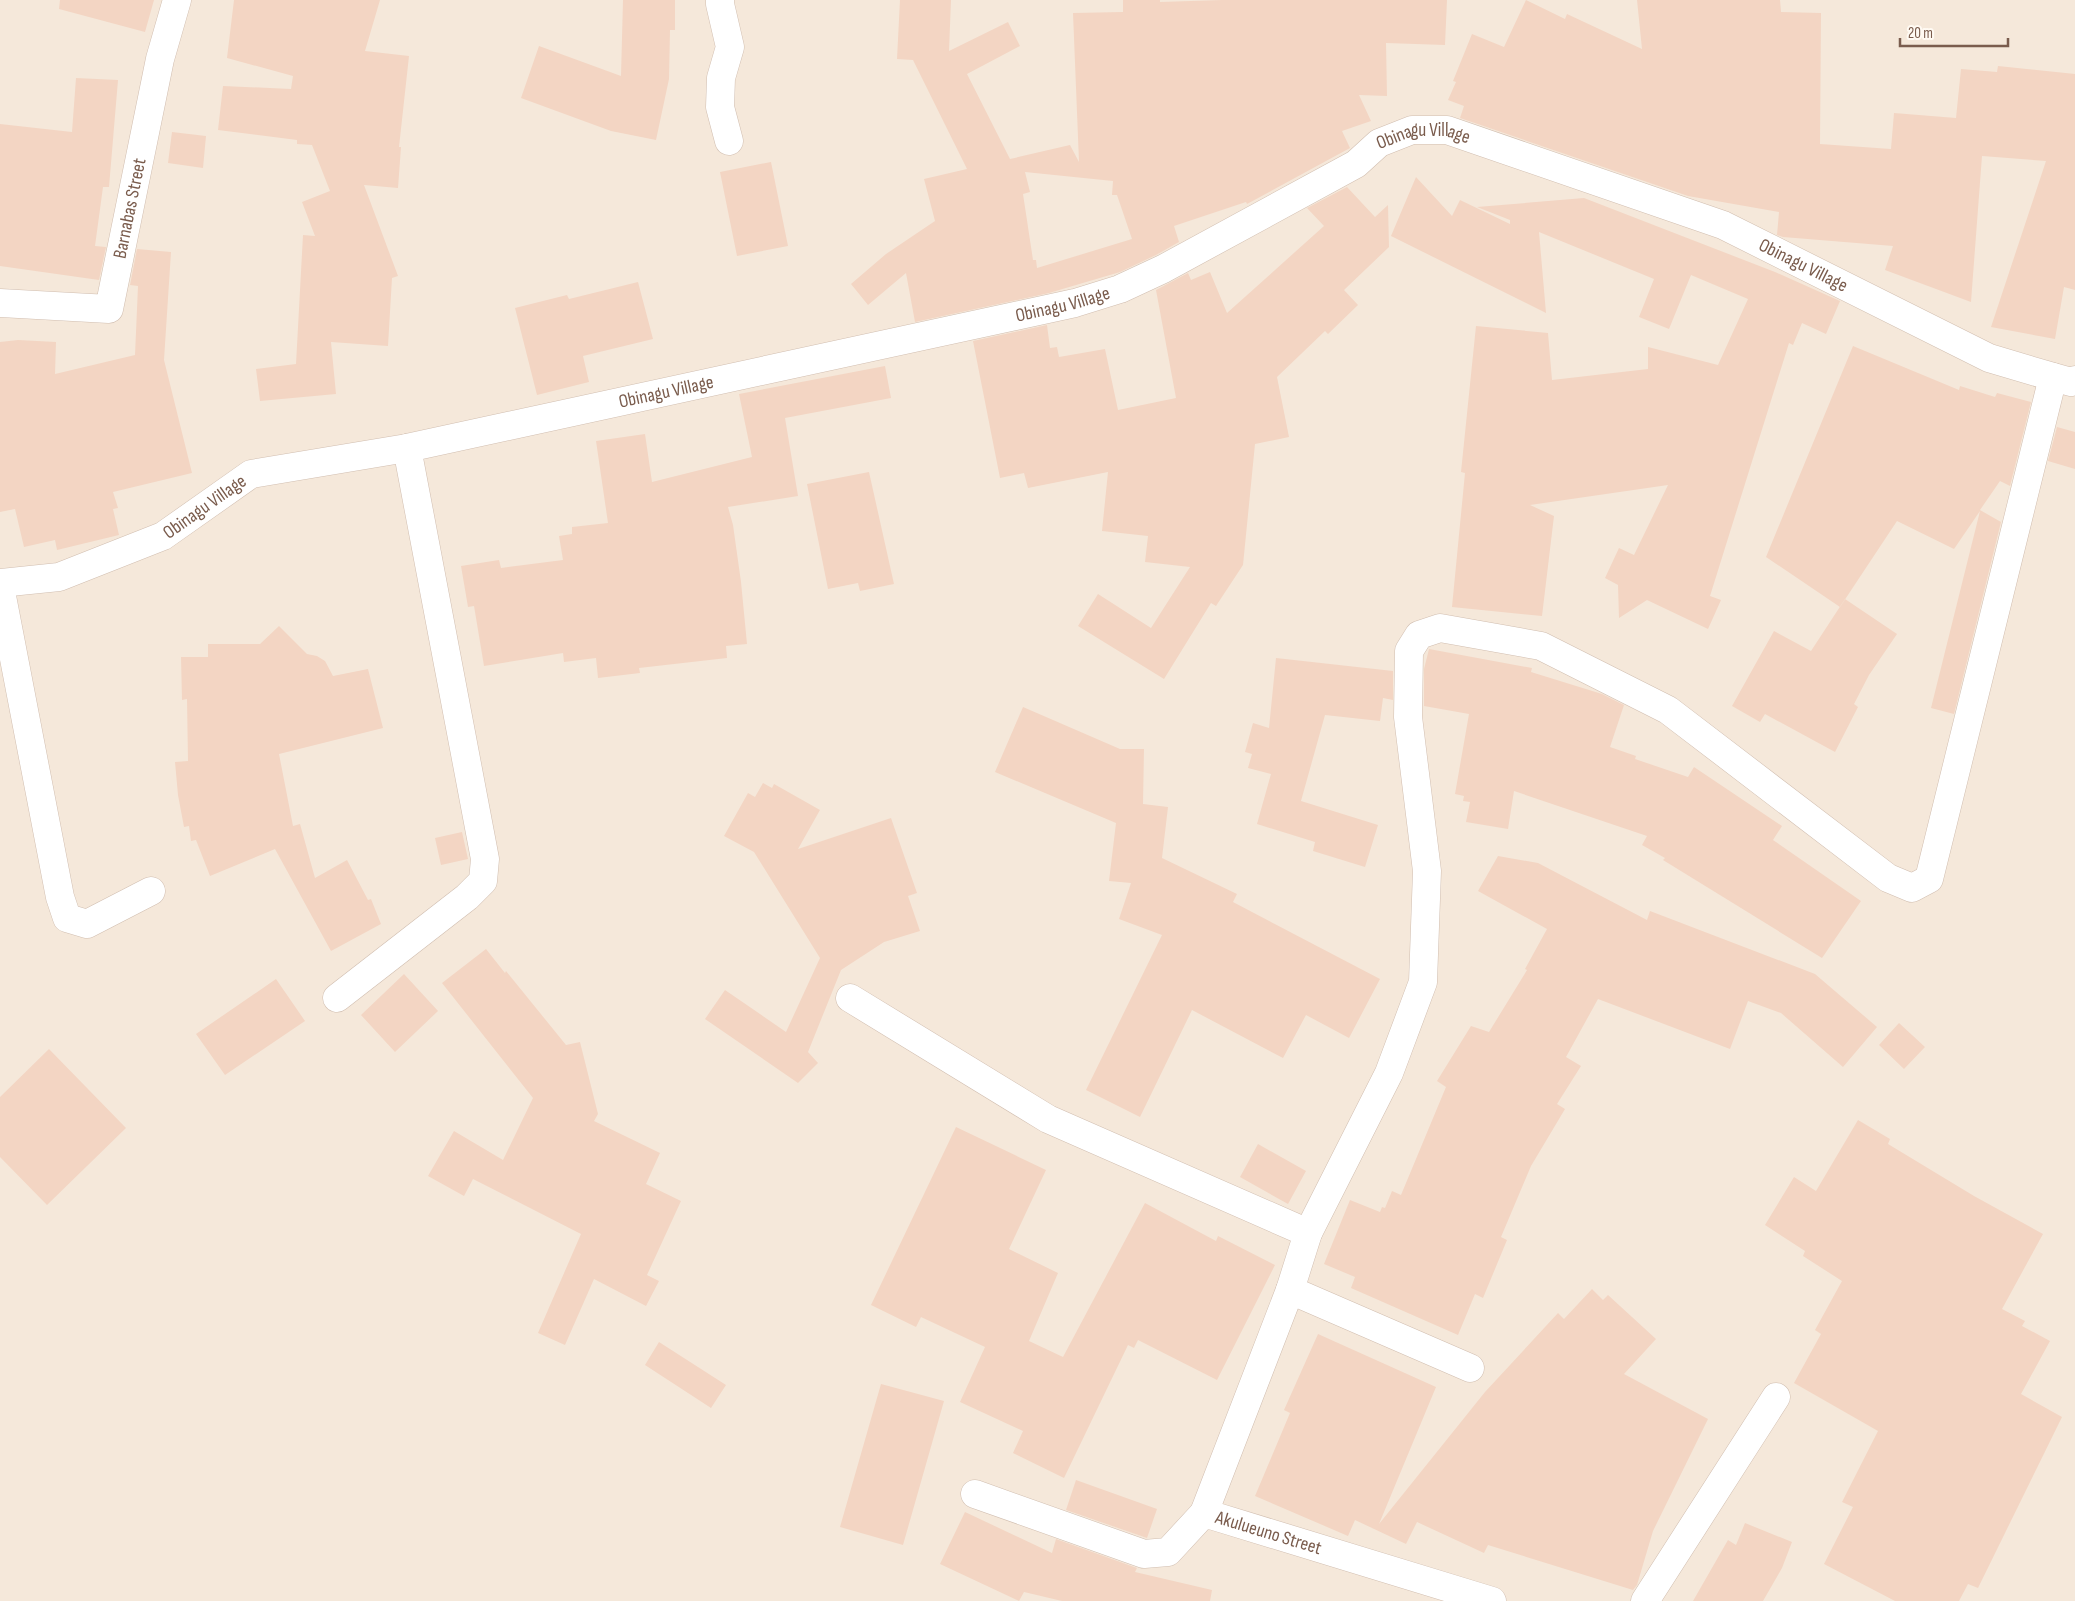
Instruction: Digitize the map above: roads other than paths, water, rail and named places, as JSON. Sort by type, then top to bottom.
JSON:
[{"type":"street","name":"Barnabas Street","points":[[0,303],[109,309],[160,59],[177,0]]},
{"type":"street","points":[[720,0],[730,47],[720,78],[720,106],[729,141]]},
{"type":"street","name":"Obinagu Village","points":[[0,585],[59,577],[163,536],[251,474],[407,448],[1075,303],[1120,289],[1163,268],[1356,164],[1379,143],[1412,130],[1447,130],[1723,225],[1989,358],[2064,379]]},
{"type":"street","points":[[1204,1513],[1290,1290],[1308,1233],[1389,1073],[1423,982],[1428,871],[1408,718],[1409,651],[1419,634],[1440,628],[1541,646],[1668,710],[1888,878],[1912,888],[1929,879],[2064,379]]},
{"type":"street","points":[[337,998],[467,897],[483,881],[485,859],[407,448]]},
{"type":"street","points":[[0,585],[60,897],[67,918],[87,924],[151,891]]},
{"type":"street","points":[[850,998],[1048,1119],[1308,1233]]},
{"type":"street","points":[[1290,1290],[1470,1368]]},
{"type":"street","points":[[1645,1601],[1776,1397]]},
{"type":"street","name":"Akulueuno Street","points":[[975,1494],[1144,1554],[1168,1552],[1204,1513],[1492,1601]]}]
